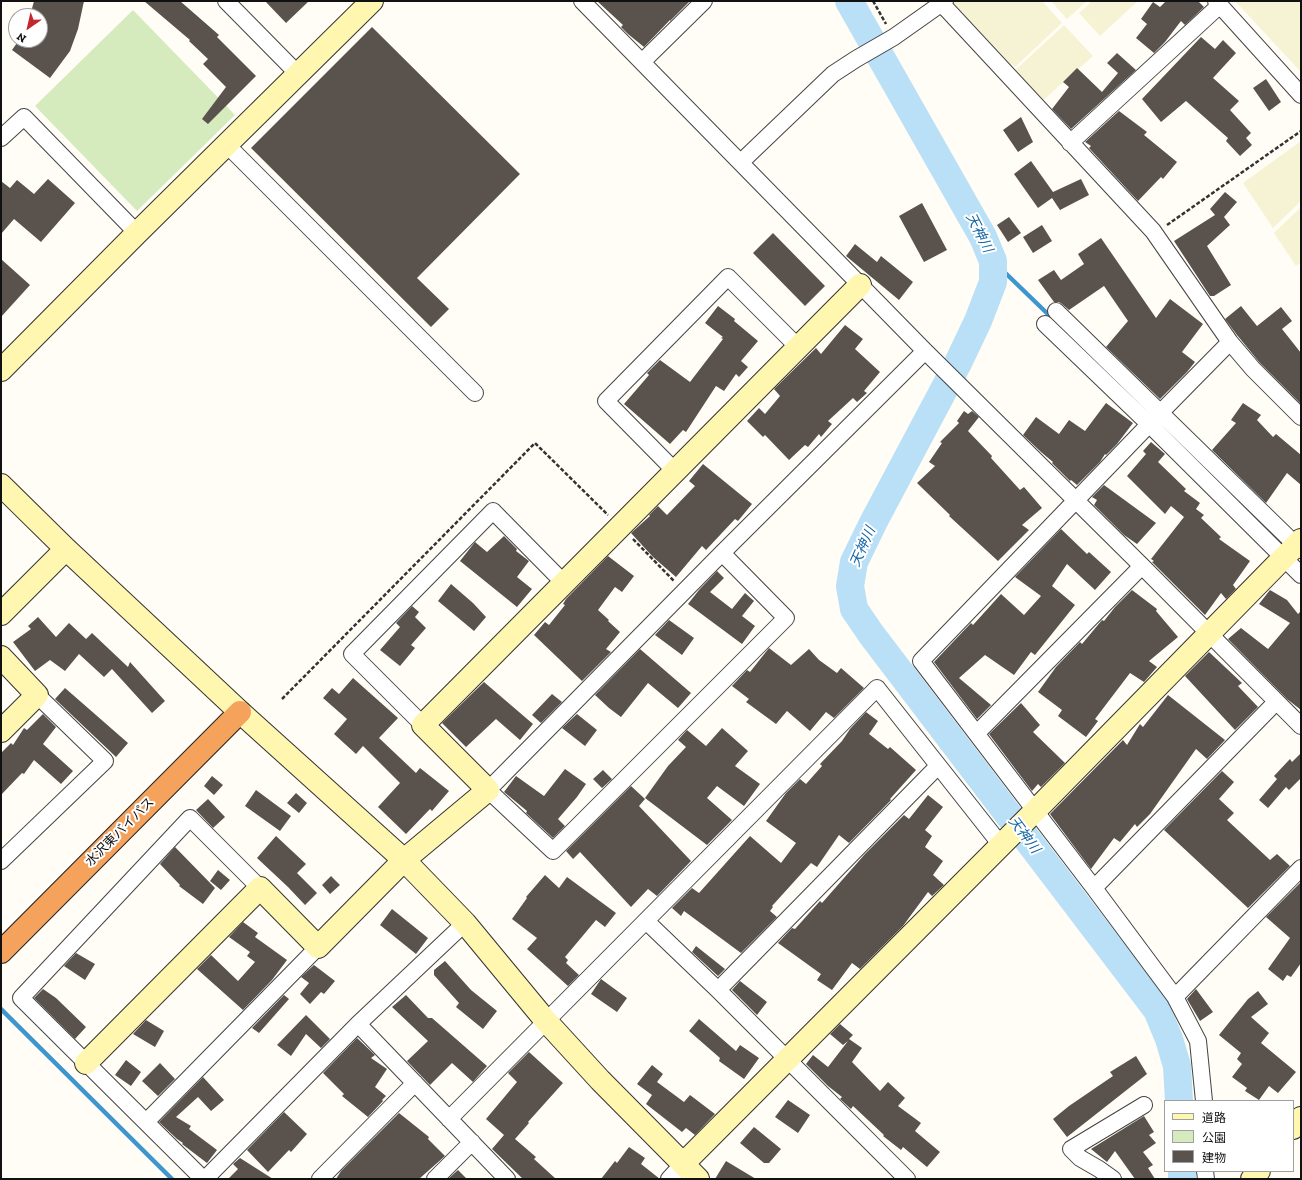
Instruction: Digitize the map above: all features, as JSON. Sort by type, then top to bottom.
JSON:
[{"type":"highway","name":"水沢東バイパス","points":[[1,952],[240,712]]},
{"type":"street","points":[[226,1],[298,74]]},
{"type":"street","points":[[3,363],[227,145],[372,1]]},
{"type":"street","points":[[582,1],[741,162],[924,351],[1210,633],[1301,726]]},
{"type":"street","points":[[642,62],[704,1]]},
{"type":"street","points":[[741,162],[833,74],[894,37],[944,3],[1070,143],[1155,234],[1230,342],[1253,369],[1301,417]]},
{"type":"street","points":[[1070,143],[1218,3],[1301,95]]},
{"type":"street","points":[[1,138],[24,117],[137,233]]},
{"type":"street","points":[[227,145],[475,393]]},
{"type":"street","points":[[676,472],[606,401],[728,276],[799,348]]},
{"type":"street","points":[[423,725],[676,472],[860,285]]},
{"type":"street","points":[[1056,311],[1161,412],[1295,548],[1301,576]]},
{"type":"street","points":[[1045,324],[1149,424],[1295,548]]},
{"type":"street","points":[[1204,1100],[1198,1040],[1175,997],[977,733],[921,661],[1075,500],[1230,342]]},
{"type":"street","points":[[146,1122],[404,860],[488,790],[924,351]]},
{"type":"street","points":[[1,485],[66,549],[240,712],[404,860],[465,922],[546,1021],[683,1174],[787,1060],[1295,548]]},
{"type":"street","points":[[564,583],[493,511],[352,654],[488,790],[553,851],[786,618],[722,553]]},
{"type":"street","points":[[1,614],[66,549]]},
{"type":"street","points":[[977,733],[1142,566]]},
{"type":"street","points":[[1,657],[37,695],[105,761],[1,860]]},
{"type":"street","points":[[449,1118],[877,688],[1001,845]]},
{"type":"street","points":[[1,731],[37,695]]},
{"type":"street","points":[[1094,888],[1276,702]]},
{"type":"street","points":[[718,990],[938,766]]},
{"type":"street","points":[[318,947],[190,818],[22,998],[204,1179],[358,1024],[465,922]]},
{"type":"street","points":[[1175,997],[1301,868]]},
{"type":"street","points":[[86,1063],[260,888]]},
{"type":"street","points":[[646,921],[718,990],[907,1179]]},
{"type":"street","points":[[358,1024],[507,1179]]},
{"type":"street","points":[[320,1179],[415,1083]]},
{"type":"street","points":[[1113,1179],[1099,1168],[1080,1158],[1071,1149],[1144,1105]]},
{"type":"street","points":[[1294,1127],[1301,1118]]},
{"type":"street","points":[[435,1179],[472,1142]]},
{"type":"path","points":[[873,1],[894,37]]},
{"type":"path","points":[[1155,234],[1301,131]]},
{"type":"path","points":[[620,527],[684,592]]},
{"type":"shaded area","points":[[952,1],[1042,1],[1062,23],[1015,67],[1012,64],[1008,68],[949,4]]},
{"type":"shaded area","points":[[1051,1],[1087,1],[1067,19]]},
{"type":"shaded area","points":[[1092,1],[1138,1],[1100,36],[1079,13]]},
{"type":"shaded area","points":[[1235,1],[1301,1],[1301,72]]},
{"type":"shaded area","points":[[1064,25],[1093,56],[1040,103],[1012,73]]},
{"type":"shaded area","points":[[1301,141],[1301,201],[1273,228],[1243,183]]},
{"type":"shaded area","points":[[1301,207],[1301,262],[1296,266],[1274,233]]},
{"type":"green space","points":[[133,10],[235,115],[137,211],[35,106]]},
{"type":"building","points":[[34,1],[84,1],[78,29],[70,51],[50,78],[12,50],[13,48],[48,48],[48,8],[32,8]]},
{"type":"building","points":[[144,1],[180,1],[219,35],[217,37],[256,76],[208,124],[202,119],[226,87],[203,64],[208,59],[189,41],[190,40]]},
{"type":"building","points":[[265,1],[309,1],[286,23]]},
{"type":"building","points":[[597,1],[690,1],[644,47],[628,34],[621,27],[623,25]]},
{"type":"building","points":[[1166,1],[1198,1],[1204,7],[1185,25],[1181,21],[1165,42],[1154,53],[1136,38],[1147,24],[1141,19],[1153,2],[1160,7]]},
{"type":"building","points":[[372,27],[520,174],[417,278],[449,309],[431,327],[251,148]]},
{"type":"building","points":[[1201,37],[1215,49],[1223,40],[1236,53],[1213,78],[1239,101],[1230,110],[1251,133],[1246,138],[1252,145],[1240,156],[1226,141],[1228,138],[1186,101],[1161,122],[1142,99]]},
{"type":"building","points":[[1117,53],[1136,70],[1071,129],[1052,109],[1069,87],[1063,82],[1077,68],[1102,92],[1118,73],[1107,63]]},
{"type":"building","points":[[1266,79],[1281,102],[1269,111],[1253,88]]},
{"type":"building","points":[[1119,111],[1147,132],[1144,135],[1177,162],[1163,179],[1161,177],[1138,201],[1089,148],[1091,146],[1085,142]]},
{"type":"building","points":[[1021,117],[1033,142],[1018,152],[1003,130]]},
{"type":"building","points":[[1031,161],[1053,192],[1081,179],[1089,195],[1060,210],[1052,198],[1038,208],[1014,174]]},
{"type":"building","points":[[48,179],[75,203],[41,242],[14,219],[1,234],[1,181],[10,188],[17,180],[34,194]]},
{"type":"building","points":[[1225,192],[1237,202],[1224,217],[1230,225],[1207,246],[1231,285],[1214,296],[1210,296],[1174,241],[1215,215],[1210,209]]},
{"type":"building","points":[[922,203],[947,250],[924,262],[899,216]]},
{"type":"building","points":[[1009,217],[1021,233],[1008,242],[997,225]]},
{"type":"building","points":[[1042,225],[1052,241],[1033,253],[1023,237]]},
{"type":"building","points":[[773,233],[825,286],[805,306],[753,253]]},
{"type":"building","points":[[1101,238],[1156,318],[1170,299],[1203,324],[1182,352],[1195,362],[1160,399],[1106,347],[1128,321],[1104,286],[1069,310],[1059,302],[1054,302],[1038,280],[1054,270],[1061,280],[1084,264],[1078,254]]},
{"type":"building","points":[[855,244],[877,262],[881,256],[913,282],[899,300],[846,256]]},
{"type":"building","points":[[1,259],[30,285],[1,317]]},
{"type":"building","points":[[718,306],[735,319],[734,321],[758,341],[741,361],[748,367],[739,377],[736,374],[724,391],[716,386],[686,432],[683,430],[670,444],[624,404],[649,375],[647,373],[660,360],[690,382],[723,339],[721,338],[723,337],[705,323]]},
{"type":"building","points":[[1241,306],[1257,326],[1281,307],[1292,321],[1282,329],[1301,353],[1301,404],[1260,363],[1225,319]]},
{"type":"building","points":[[845,325],[863,339],[855,349],[880,372],[864,391],[867,393],[857,402],[853,398],[828,421],[832,424],[821,437],[819,434],[808,447],[805,445],[789,460],[765,435],[763,437],[747,421],[759,408],[765,414],[780,396],[774,389],[816,348],[821,354]]},
{"type":"building","points":[[1106,403],[1133,423],[1117,444],[1106,455],[1105,454],[1100,462],[1077,485],[1071,480],[1070,481],[1052,463],[1053,462],[1023,435],[1036,417],[1059,434],[1069,420],[1085,431]]},
{"type":"building","points":[[1243,403],[1261,415],[1257,420],[1273,437],[1276,434],[1301,455],[1301,485],[1287,473],[1266,503],[1212,450],[1236,423],[1231,420]]},
{"type":"building","points":[[964,411],[968,414],[972,411],[979,417],[968,431],[992,456],[991,458],[1020,490],[1024,487],[1042,508],[1022,525],[1029,530],[998,561],[949,516],[950,515],[917,483],[935,466],[929,462],[942,443],[940,442],[959,423],[957,421]]},
{"type":"building","points":[[1151,442],[1165,454],[1158,462],[1186,489],[1184,491],[1200,503],[1196,509],[1204,515],[1201,518],[1221,537],[1219,539],[1250,561],[1233,585],[1236,589],[1226,599],[1221,593],[1205,615],[1152,562],[1154,561],[1151,559],[1184,517],[1171,506],[1165,514],[1127,476],[1146,454],[1143,451]]},
{"type":"building","points":[[703,464],[752,504],[738,521],[735,519],[706,550],[702,546],[676,577],[653,557],[631,533],[650,516],[649,515],[658,506],[667,515],[695,486],[689,481]]},
{"type":"building","points":[[1104,485],[1156,523],[1137,544],[1124,535],[1094,505],[1097,500],[1092,497]]},
{"type":"building","points":[[1061,529],[1087,554],[1089,552],[1111,572],[1095,590],[1067,564],[1052,586],[1075,605],[1035,655],[1031,652],[1014,675],[985,655],[959,678],[991,705],[977,719],[934,662],[971,623],[973,625],[1001,594],[1024,615],[1041,596],[1015,577]]},
{"type":"building","points":[[504,536],[517,549],[516,551],[529,561],[517,577],[532,589],[517,607],[460,561],[475,542],[487,552]]},
{"type":"building","points":[[608,556],[634,576],[622,592],[615,587],[598,610],[620,632],[606,649],[611,652],[582,681],[534,635],[545,622],[549,625],[565,605],[563,604],[566,599]]},
{"type":"building","points":[[717,571],[724,578],[710,592],[732,609],[745,593],[754,601],[742,616],[755,626],[742,644],[688,604]]},
{"type":"building","points":[[451,584],[473,603],[486,617],[474,631],[438,601]]},
{"type":"building","points":[[1132,590],[1157,609],[1156,611],[1178,637],[1149,661],[1157,667],[1144,682],[1130,673],[1095,719],[1098,721],[1086,737],[1058,716],[1062,710],[1038,692],[1056,667],[1080,642],[1082,644],[1102,620],[1104,621],[1115,607]]},
{"type":"building","points":[[1270,590],[1287,600],[1298,614],[1301,611],[1301,710],[1287,699],[1228,639],[1241,628],[1268,649],[1290,623],[1259,604]]},
{"type":"building","points":[[412,606],[419,612],[415,617],[426,628],[411,645],[415,648],[400,666],[380,650],[400,627],[396,623]]},
{"type":"building","points":[[38,617],[56,637],[69,623],[86,639],[92,633],[128,667],[130,662],[165,701],[152,713],[112,669],[104,677],[79,654],[65,671],[50,660],[35,671],[13,642],[31,629],[28,626]]},
{"type":"building","points":[[669,620],[694,638],[682,655],[655,635]]},
{"type":"building","points":[[769,648],[791,665],[809,649],[819,660],[837,673],[841,668],[864,688],[834,718],[826,712],[810,731],[787,711],[776,724],[746,702],[749,699],[732,686],[747,670],[750,672]]},
{"type":"building","points":[[640,649],[691,693],[678,708],[648,683],[621,717],[595,695]]},
{"type":"building","points":[[1209,652],[1242,683],[1238,686],[1258,707],[1235,730],[1185,676]]},
{"type":"building","points":[[353,678],[398,718],[379,738],[416,773],[420,768],[449,791],[432,811],[430,809],[406,834],[378,807],[400,783],[363,746],[356,754],[334,734],[347,719],[323,698],[332,688],[339,694]]},
{"type":"building","points":[[484,682],[533,724],[520,740],[496,719],[466,747],[442,723]]},
{"type":"building","points":[[65,688],[128,743],[116,757],[55,699]]},
{"type":"building","points":[[552,694],[562,702],[541,723],[532,715]]},
{"type":"building","points":[[1168,695],[1225,740],[1207,759],[1196,749],[1150,814],[1137,827],[1135,824],[1120,842],[1114,838],[1091,869],[1050,814],[1123,740],[1127,745],[1140,724],[1143,727]]},
{"type":"building","points":[[1021,703],[1040,725],[1033,732],[1065,763],[1041,787],[1038,784],[1032,791],[989,734]]},
{"type":"building","points":[[866,712],[878,721],[869,734],[888,749],[890,747],[916,770],[890,799],[891,800],[849,843],[839,835],[817,867],[811,863],[772,906],[773,907],[770,911],[777,917],[741,953],[684,911],[681,916],[672,908],[692,888],[699,893],[750,836],[781,863],[796,843],[766,821],[786,793],[800,779],[806,784],[822,766],[820,764],[842,741],[850,729]]},
{"type":"building","points":[[43,714],[56,727],[43,744],[73,771],[61,784],[34,760],[24,774],[22,773],[1,795],[1,753],[11,743],[13,745],[24,728],[27,730]]},
{"type":"building","points":[[577,714],[597,730],[585,746],[562,728]]},
{"type":"building","points":[[722,728],[748,751],[735,766],[760,784],[744,806],[717,786],[707,798],[732,820],[707,845],[645,798],[668,766],[686,747],[678,740],[687,730],[706,746]]},
{"type":"building","points":[[1301,753],[1301,778],[1289,790],[1286,787],[1268,808],[1259,800],[1277,779],[1274,776],[1290,759],[1292,762]]},
{"type":"building","points":[[565,769],[586,784],[558,819],[565,826],[553,838],[526,813],[527,811],[504,792],[516,776],[544,796]]},
{"type":"building","points":[[603,770],[612,779],[602,788],[593,779]]},
{"type":"building","points":[[1222,771],[1234,782],[1219,799],[1234,813],[1227,820],[1270,860],[1277,854],[1290,866],[1248,908],[1164,830]]},
{"type":"building","points":[[212,776],[223,785],[214,795],[204,786]]},
{"type":"building","points":[[631,786],[645,799],[639,806],[691,861],[657,896],[648,889],[631,907],[580,852],[573,859],[566,851]]},
{"type":"building","points":[[256,790],[291,816],[280,831],[245,806]]},
{"type":"building","points":[[296,793],[307,803],[299,813],[287,803]]},
{"type":"building","points":[[928,795],[943,807],[925,830],[932,836],[925,847],[943,861],[933,875],[944,885],[932,896],[928,892],[903,926],[860,969],[852,963],[832,990],[817,980],[821,974],[778,943],[792,928],[795,929],[820,901],[822,903],[865,854],[904,815],[909,819]]},
{"type":"building","points":[[208,799],[225,817],[213,828],[196,810]]},
{"type":"building","points":[[276,836],[306,864],[297,873],[317,893],[305,905],[257,858]]},
{"type":"building","points":[[175,847],[215,888],[203,904],[179,886],[180,885],[160,864]]},
{"type":"building","points":[[218,870],[230,880],[221,890],[210,881]]},
{"type":"building","points":[[545,875],[559,888],[567,877],[616,913],[605,927],[596,920],[565,957],[568,960],[566,963],[579,975],[568,986],[527,949],[537,938],[512,919],[527,898],[526,897]]},
{"type":"building","points":[[331,876],[340,885],[330,894],[322,885]]},
{"type":"building","points":[[1301,882],[1301,963],[1291,977],[1287,975],[1283,981],[1268,969],[1290,938],[1266,917]]},
{"type":"building","points":[[392,909],[428,938],[416,954],[380,925]]},
{"type":"building","points":[[243,922],[258,933],[255,937],[287,960],[272,980],[243,1010],[197,969],[211,955],[238,981],[255,962],[247,956],[250,952],[229,937]]},
{"type":"building","points":[[696,946],[725,969],[718,976],[692,952]]},
{"type":"building","points":[[76,953],[95,964],[85,980],[64,966]]},
{"type":"building","points":[[445,961],[471,990],[497,1011],[483,1029],[456,1007],[459,1003],[434,975],[434,970]]},
{"type":"building","points":[[314,965],[335,981],[324,994],[321,992],[310,1004],[300,994],[309,983],[301,977]]},
{"type":"building","points":[[601,979],[627,998],[617,1012],[591,994]]},
{"type":"building","points":[[740,981],[767,1002],[757,1015],[732,990]]},
{"type":"building","points":[[43,989],[56,998],[86,1027],[75,1039],[34,998]]},
{"type":"building","points":[[1196,989],[1213,1012],[1200,1021],[1187,999]]},
{"type":"building","points":[[1258,991],[1268,1004],[1251,1017],[1269,1033],[1261,1043],[1296,1072],[1278,1093],[1269,1086],[1259,1100],[1245,1091],[1247,1088],[1232,1077],[1242,1064],[1237,1059],[1241,1053],[1219,1035],[1248,999]]},
{"type":"building","points":[[284,995],[289,999],[259,1033],[252,1028]]},
{"type":"building","points":[[406,995],[428,1018],[432,1018],[487,1066],[473,1082],[452,1063],[430,1085],[407,1061],[428,1041],[392,1007]]},
{"type":"building","points":[[306,1015],[330,1039],[321,1048],[306,1034],[291,1056],[277,1045]]},
{"type":"building","points":[[699,1019],[736,1051],[740,1045],[759,1058],[744,1079],[719,1061],[720,1058],[689,1031]]},
{"type":"building","points":[[146,1020],[164,1031],[155,1047],[133,1034]]},
{"type":"building","points":[[840,1024],[853,1035],[849,1039],[862,1048],[852,1062],[880,1091],[888,1082],[905,1098],[898,1106],[921,1123],[915,1131],[940,1152],[927,1167],[903,1147],[901,1150],[883,1136],[884,1135],[853,1106],[851,1109],[840,1099],[842,1097],[828,1086],[806,1064],[813,1055],[828,1067],[848,1041],[843,1045],[830,1034]]},
{"type":"building","points":[[357,1038],[375,1055],[371,1058],[387,1069],[375,1087],[386,1096],[368,1117],[342,1096],[344,1094],[323,1073]]},
{"type":"building","points":[[529,1052],[563,1083],[515,1139],[536,1157],[534,1159],[556,1179],[523,1179],[492,1149],[504,1135],[486,1119],[517,1082],[508,1073]]},
{"type":"building","points":[[1136,1056],[1147,1074],[1067,1137],[1053,1119],[1069,1106],[1113,1076],[1110,1072]]},
{"type":"building","points":[[126,1060],[141,1072],[131,1086],[115,1075]]},
{"type":"building","points":[[160,1063],[175,1079],[158,1096],[142,1081]]},
{"type":"building","points":[[652,1065],[663,1074],[657,1082],[684,1102],[690,1095],[715,1114],[695,1135],[686,1128],[682,1132],[646,1104],[652,1095],[637,1084]]},
{"type":"building","points":[[203,1077],[224,1100],[211,1111],[198,1097],[176,1117],[191,1126],[189,1129],[217,1150],[207,1163],[182,1144],[183,1143],[159,1122]]},
{"type":"building","points":[[788,1100],[810,1115],[798,1133],[775,1117]]},
{"type":"building","points":[[284,1112],[307,1134],[291,1152],[289,1150],[268,1172],[247,1150]]},
{"type":"building","points":[[399,1113],[429,1137],[428,1139],[445,1156],[419,1179],[336,1179],[341,1171]]},
{"type":"building","points":[[1144,1116],[1154,1132],[1149,1135],[1156,1143],[1143,1152],[1153,1165],[1148,1168],[1155,1179],[1135,1179],[1115,1151],[1107,1162],[1091,1149]]},
{"type":"building","points":[[754,1127],[781,1149],[769,1163],[764,1163],[740,1143]]},
{"type":"building","points":[[629,1147],[645,1158],[641,1164],[660,1179],[601,1179],[615,1161],[617,1163]]},
{"type":"building","points":[[240,1158],[273,1179],[228,1179],[238,1169],[233,1164]]},
{"type":"building","points":[[726,1161],[756,1179],[715,1179]]},
{"type":"building","points":[[458,1170],[467,1179],[449,1178]]},
{"type":"waterway","name":"天神川","points":[[849,1],[983,237],[993,261],[993,282],[978,321],[958,363],[874,521],[854,562],[850,586],[854,609],[871,634],[1157,1010],[1169,1039],[1177,1066],[1179,1100]]},
{"type":"waterway","points":[[993,261],[1053,319]]},
{"type":"waterway","points":[[1,1009],[172,1179]]},
{"type":"waterway","name":"天神川","points":[[1182,1172],[1182,1179]]}]
